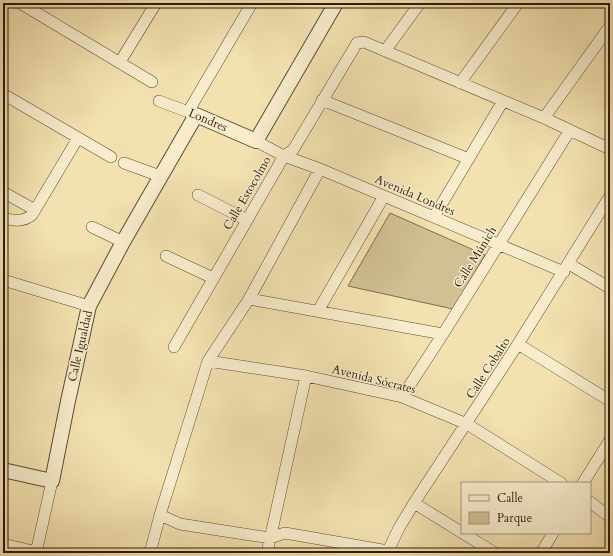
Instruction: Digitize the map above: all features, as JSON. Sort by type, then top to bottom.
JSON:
[{"type":"street","points":[[20,3],[152,82]]},
{"type":"street","points":[[120,62],[156,3]]},
{"type":"street","points":[[192,113],[252,3]]},
{"type":"street","points":[[256,141],[336,3]]},
{"type":"street","points":[[420,3],[385,51],[544,118],[610,149]]},
{"type":"street","points":[[460,83],[518,3]]},
{"type":"street","points":[[544,118],[610,26]]},
{"type":"street","name":"Calle Estocolmo","points":[[174,347],[284,156],[293,150],[354,46],[357,43],[364,42],[385,51]]},
{"type":"street","points":[[3,94],[111,156]]},
{"type":"street","points":[[322,100],[468,159]]},
{"type":"street","name":"Londres","points":[[159,101],[192,113],[256,141]]},
{"type":"street","points":[[434,217],[504,101]]},
{"type":"street","name":"Calle Igualdad","points":[[37,552],[88,306],[160,176],[192,113]]},
{"type":"street","name":"Calle Múnich","points":[[402,397],[570,130]]},
{"type":"street","points":[[3,218],[11,220],[24,220],[28,218],[35,210],[78,138]]},
{"type":"street","name":"Avenida Londres","points":[[256,141],[284,156],[320,169],[498,244],[567,268],[610,288]]},
{"type":"street","points":[[124,163],[160,176]]},
{"type":"street","points":[[150,553],[208,361],[249,299],[320,169]]},
{"type":"street","points":[[3,192],[35,210]]},
{"type":"street","points":[[198,195],[247,220]]},
{"type":"street","points":[[318,311],[384,196]]},
{"type":"street","name":"Calle Cobalto","points":[[388,552],[399,528],[414,503],[467,424],[567,268],[610,196]]},
{"type":"street","points":[[92,227],[123,242]]},
{"type":"street","points":[[166,256],[213,278]]},
{"type":"street","points":[[3,280],[88,306]]},
{"type":"street","points":[[249,299],[443,334]]},
{"type":"street","points":[[518,344],[610,401]]},
{"type":"street","name":"Avenida Sócrates","points":[[208,361],[306,376],[402,397],[467,424],[559,482]]},
{"type":"street","points":[[267,553],[306,376]]},
{"type":"street","points":[[584,482],[610,440]]},
{"type":"street","points":[[3,470],[52,481]]},
{"type":"street","points":[[414,503],[461,532]]},
{"type":"street","points":[[591,503],[610,517]]},
{"type":"street","points":[[160,516],[180,524],[270,538],[285,533],[388,552]]},
{"type":"street","points":[[464,534],[495,553]]},
{"type":"street","points":[[541,553],[552,534]]},
{"type":"street","points":[[3,544],[37,552]]},
{"type":"green space","points":[[390,213],[485,255],[453,309],[348,286]]}]
